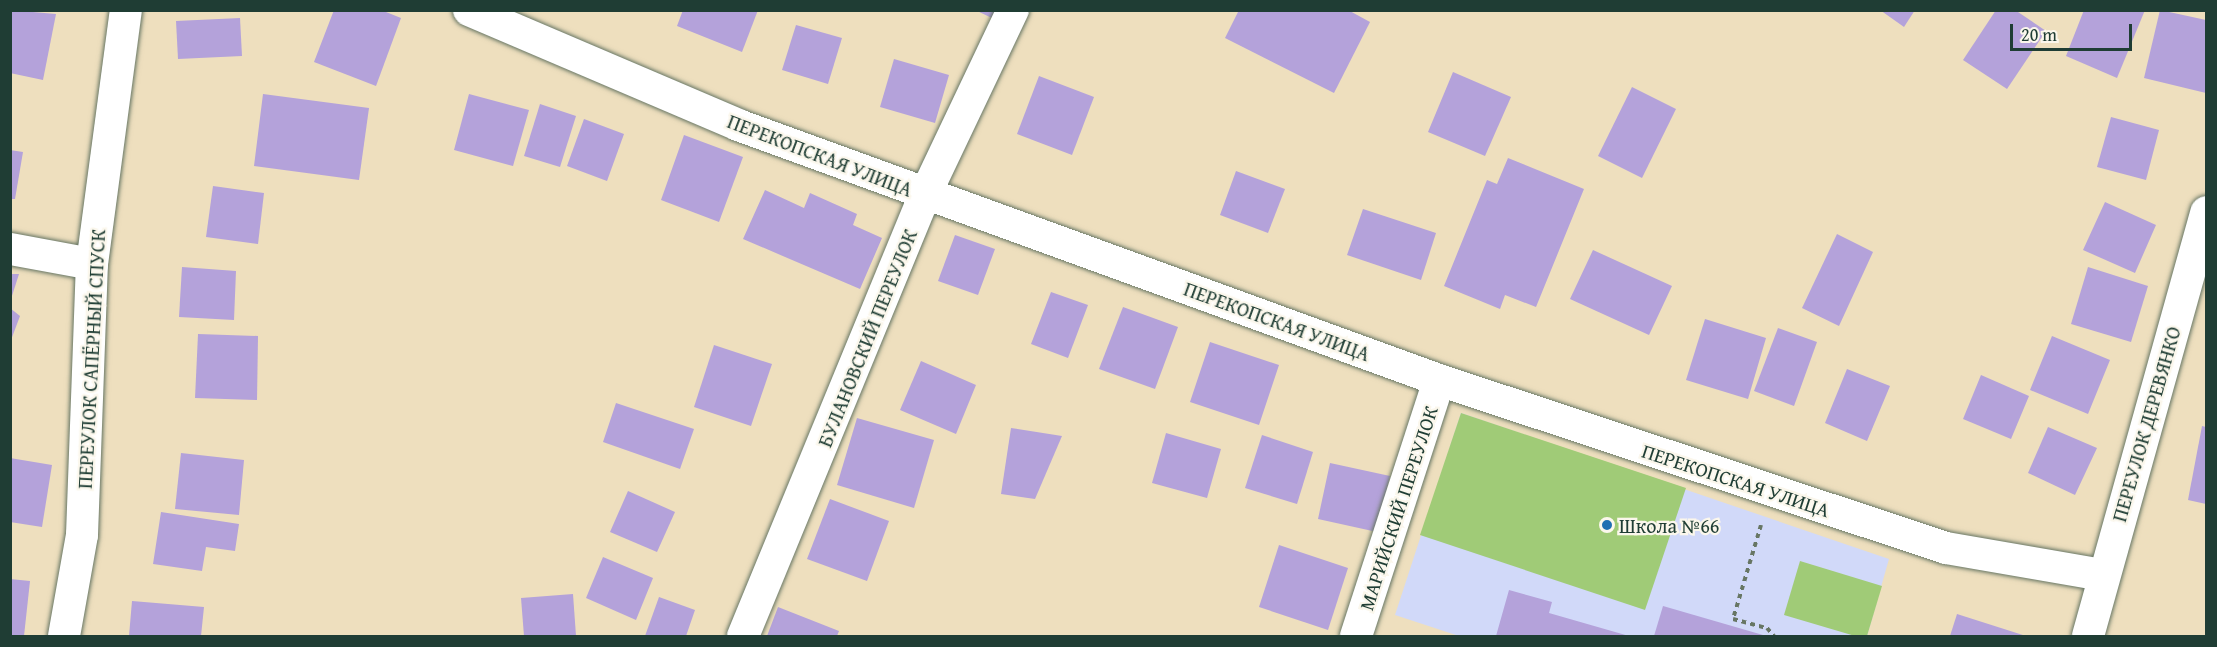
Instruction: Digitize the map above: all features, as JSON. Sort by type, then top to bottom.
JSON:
[{"type":"street","name":"ПЕРЕУЛОК САПЁРНЫЙ СПУСК","points":[[64,636],[82,535],[92,264],[126,10]]},
{"type":"street","name":"ПЕРЕКОПСКАЯ УЛИЦА","points":[[469,10],[738,125],[925,195],[1439,380],[1770,493],[1946,548],[2103,575]]},
{"type":"street","name":"БУЛАНОВСКИЙ ПЕРЕУЛОК","points":[[743,636],[925,195],[1013,10]]},
{"type":"street","name":"ПЕРЕУЛОК ДЕРЕВЯНКО","points":[[2088,636],[2103,575],[2206,212]]},
{"type":"street","points":[[10,249],[92,264]]},
{"type":"street","name":"МАРИЙСКИЙ ПЕРЕУЛОК","points":[[1356,636],[1439,380]]},
{"type":"path","points":[[1770,493],[1734,619],[1767,628],[1774,636]]},
{"type":"shaded area","name":"Школа №66","points":[[1461,413],[1889,559],[1867,636],[1459,636],[1395,615]]},
{"type":"green space","points":[[1461,413],[1686,488],[1645,610],[1420,535]]},
{"type":"green space","points":[[1800,561],[1882,586],[1867,636],[1855,636],[1784,615]]},
{"type":"building","points":[[10,10],[56,14],[43,80],[10,73]]},
{"type":"building","points":[[334,10],[381,10],[401,18],[376,86],[314,62]]},
{"type":"building","points":[[683,10],[758,10],[742,52],[677,26]]},
{"type":"building","points":[[975,10],[997,10],[994,19]]},
{"type":"building","points":[[1239,10],[1348,10],[1370,22],[1334,93],[1225,38]]},
{"type":"building","points":[[1880,10],[1915,10],[1904,27]]},
{"type":"building","points":[[1996,10],[2015,10],[2046,31],[2007,89],[1963,60]]},
{"type":"building","points":[[2084,10],[2145,10],[2117,78],[2066,56]]},
{"type":"building","points":[[2160,10],[2206,20],[2206,93],[2144,78]]},
{"type":"building","points":[[240,18],[242,56],[178,59],[176,21]]},
{"type":"building","points":[[796,25],[842,38],[828,84],[782,70]]},
{"type":"building","points":[[894,59],[949,75],[935,123],[880,107]]},
{"type":"building","points":[[1453,72],[1511,97],[1485,156],[1428,132]]},
{"type":"building","points":[[1039,76],[1094,97],[1072,155],[1017,134]]},
{"type":"building","points":[[1632,87],[1676,109],[1642,178],[1598,156]]},
{"type":"building","points":[[263,94],[369,108],[359,180],[254,166]]},
{"type":"building","points":[[469,94],[529,110],[513,166],[454,150]]},
{"type":"building","points":[[540,104],[576,116],[560,167],[524,156]]},
{"type":"building","points":[[2111,117],[2159,130],[2146,180],[2097,167]]},
{"type":"building","points":[[584,119],[624,134],[607,181],[567,166]]},
{"type":"building","points":[[684,135],[743,157],[719,222],[661,200]]},
{"type":"building","points":[[10,150],[23,152],[15,199],[10,199]]},
{"type":"building","points":[[1508,158],[1584,189],[1536,307],[1505,295],[1500,309],[1444,286],[1487,180],[1497,184]]},
{"type":"building","points":[[1236,171],[1285,189],[1268,233],[1220,215]]},
{"type":"building","points":[[213,186],[264,193],[258,244],[206,237]]},
{"type":"building","points":[[765,190],[804,208],[810,193],[857,214],[853,225],[882,238],[860,289],[743,239]]},
{"type":"building","points":[[2105,202],[2156,225],[2135,273],[2083,250]]},
{"type":"building","points":[[1363,209],[1436,233],[1421,280],[1347,255]]},
{"type":"building","points":[[1837,234],[1873,252],[1839,326],[1802,308]]},
{"type":"building","points":[[955,235],[995,249],[978,295],[938,281]]},
{"type":"building","points":[[1593,250],[1672,286],[1649,335],[1570,299]]},
{"type":"building","points":[[182,267],[236,271],[234,320],[179,317]]},
{"type":"building","points":[[2088,267],[2148,286],[2131,342],[2071,324]]},
{"type":"building","points":[[10,274],[19,274],[11,299],[10,299]]},
{"type":"building","points":[[1051,292],[1088,305],[1068,358],[1031,344]]},
{"type":"building","points":[[1123,307],[1178,327],[1155,389],[1099,369]]},
{"type":"building","points":[[10,308],[20,316],[11,340],[10,340]]},
{"type":"building","points":[[1705,319],[1766,338],[1748,399],[1686,380]]},
{"type":"building","points":[[1778,328],[1817,342],[1794,406],[1754,391]]},
{"type":"building","points":[[198,334],[258,336],[257,400],[195,398]]},
{"type":"building","points":[[2052,336],[2110,360],[2088,414],[2030,390]]},
{"type":"building","points":[[1210,342],[1279,365],[1259,425],[1190,402]]},
{"type":"building","points":[[714,345],[772,364],[751,426],[694,407]]},
{"type":"building","points":[[921,361],[976,385],[956,434],[900,410]]},
{"type":"building","points":[[1847,369],[1890,386],[1867,441],[1825,423]]},
{"type":"building","points":[[1981,375],[2029,396],[2011,439],[1963,419]]},
{"type":"building","points":[[616,403],[694,429],[680,469],[603,442]]},
{"type":"building","points":[[857,418],[934,440],[914,508],[837,485]]},
{"type":"building","points":[[2202,426],[2206,427],[2206,504],[2188,500]]},
{"type":"building","points":[[2048,427],[2097,448],[2075,495],[2028,473]]},
{"type":"building","points":[[1011,428],[1062,436],[1035,499],[1001,494]]},
{"type":"building","points":[[1166,433],[1221,449],[1207,498],[1152,483]]},
{"type":"building","points":[[1262,435],[1313,452],[1297,504],[1245,488]]},
{"type":"building","points":[[181,453],[244,460],[239,515],[175,509]]},
{"type":"building","points":[[10,458],[52,465],[42,527],[10,522]]},
{"type":"building","points":[[1330,463],[1390,476],[1377,532],[1318,519]]},
{"type":"building","points":[[628,491],[675,512],[657,552],[610,532]]},
{"type":"building","points":[[830,499],[889,521],[867,581],[807,559]]},
{"type":"building","points":[[161,512],[239,524],[235,551],[206,547],[202,571],[153,564]]},
{"type":"building","points":[[1279,545],[1348,568],[1328,630],[1259,607]]},
{"type":"building","points":[[603,557],[653,578],[636,620],[586,598]]},
{"type":"building","points":[[10,579],[30,581],[24,636],[10,636]]},
{"type":"building","points":[[1509,590],[1552,602],[1549,613],[1629,636],[1496,636]]},
{"type":"building","points":[[573,594],[576,636],[524,636],[521,598]]},
{"type":"building","points":[[659,597],[695,610],[686,636],[645,636]]},
{"type":"building","points":[[132,601],[204,607],[201,636],[129,636]]},
{"type":"building","points":[[1663,606],[1763,635],[1763,636],[1654,636]]},
{"type":"building","points":[[778,607],[839,631],[837,636],[767,636]]},
{"type":"building","points":[[1957,614],[2026,636],[1950,636]]},
{"type":"place","name":"Школа №66","points":[[1607,525]]}]
